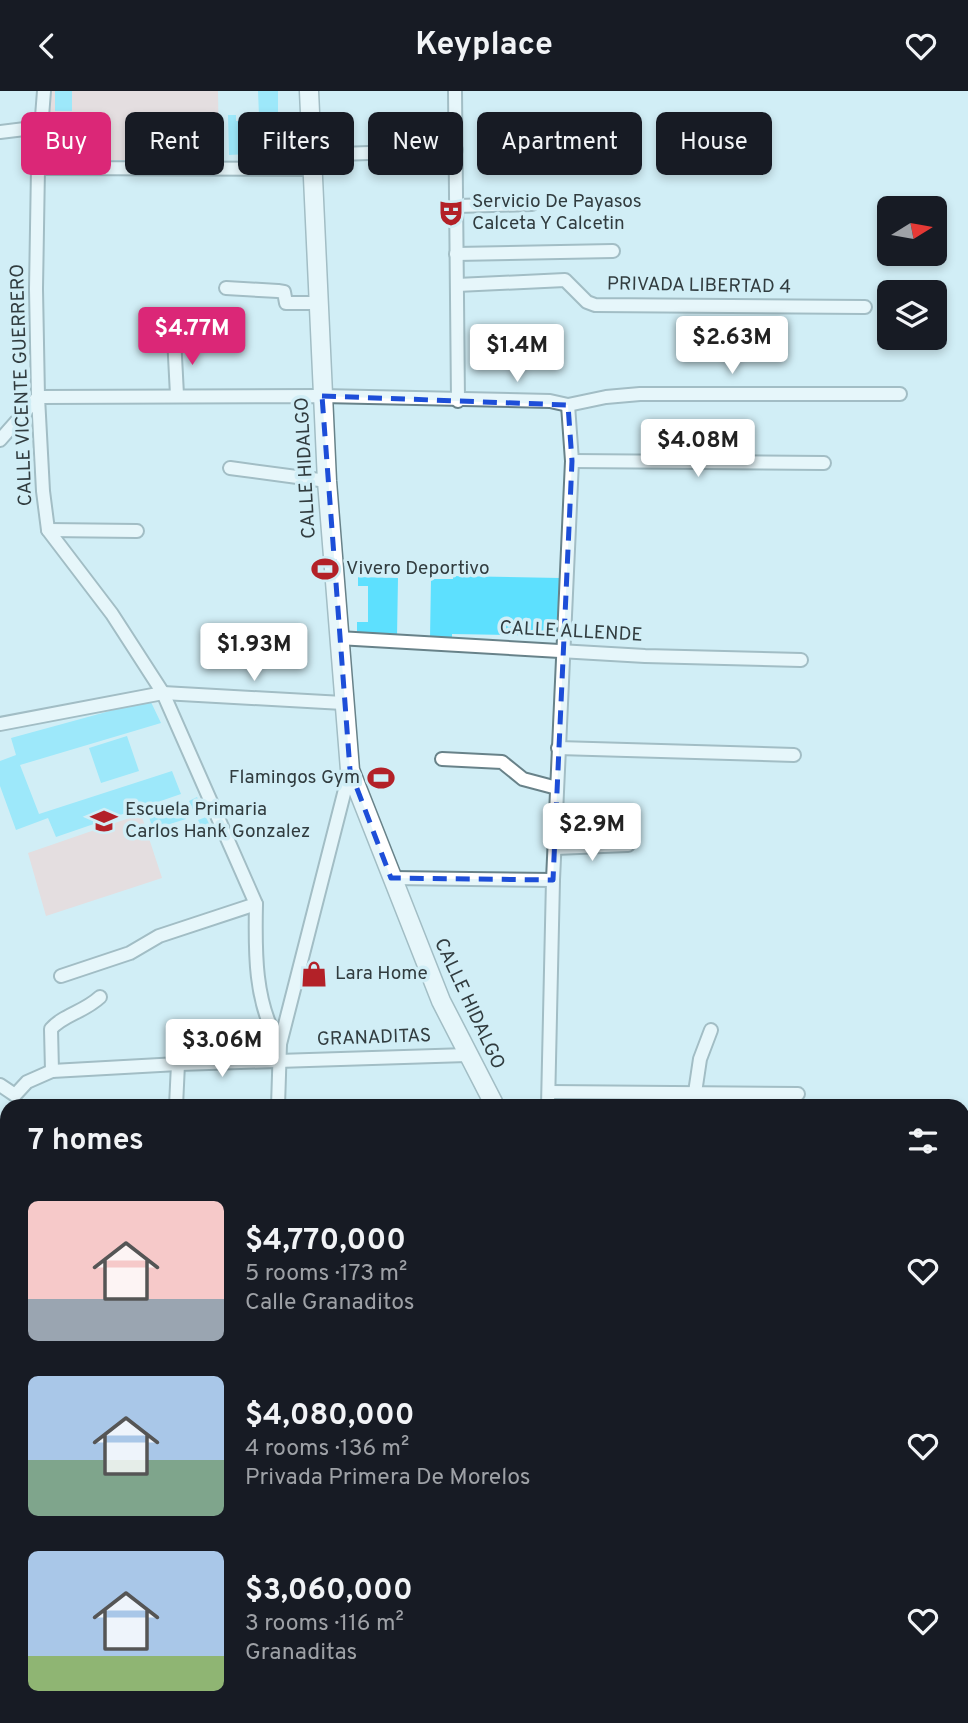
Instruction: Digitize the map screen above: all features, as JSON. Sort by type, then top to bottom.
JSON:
[{"type":"main road","name":"CALLE HIDALGO","points":[[309,91],[310,112]]},
{"type":"main road","name":"CALLE HIDALGO","points":[[313,175],[327,481],[350,770],[441,1001],[491,1099]]},
{"type":"street","name":"CALLE VICENTE GUERRERO","points":[[42,112],[44,91]]},
{"type":"street","points":[[455,91],[455,112]]},
{"type":"street","points":[[0,132],[21,129]]},
{"type":"street","points":[[111,166],[238,164]]},
{"type":"street","name":"CALLE VICENTE GUERRERO","points":[[38,175],[38,397],[48,530],[113,614],[163,693],[256,904],[255,937],[264,1008],[279,1044]]},
{"type":"street","points":[[456,175],[458,401]]},
{"type":"street","points":[[457,206],[532,204]]},
{"type":"street","points":[[456,254],[614,251]]},
{"type":"street","name":"PRIVADA LIBERTAD 4","points":[[457,285],[565,281],[587,302],[595,305],[865,307]]},
{"type":"street","points":[[226,288],[278,291],[284,292],[286,303],[318,303]]},
{"type":"street","points":[[177,395],[173,342],[177,333],[229,329]]},
{"type":"street","points":[[0,440],[38,397],[322,395],[458,401],[550,401],[568,405],[606,397],[640,394],[900,394]]},
{"type":"street","points":[[548,1099],[553,880],[558,748],[566,650],[572,461],[568,405]]},
{"type":"street","points":[[572,461],[824,463]]},
{"type":"street","points":[[230,467],[327,481]]},
{"type":"street","points":[[48,530],[137,531]]},
{"type":"street","name":"CALLE ALLENDE","points":[[338,638],[645,656],[801,660]]},
{"type":"street","points":[[0,724],[163,693],[343,703]]},
{"type":"street","points":[[558,748],[794,755]]},
{"type":"street","points":[[442,759],[502,762],[523,779],[557,788]]},
{"type":"street","points":[[278,1099],[279,1044],[350,770]]},
{"type":"street","points":[[555,848],[628,845]]},
{"type":"street","points":[[391,878],[553,880]]},
{"type":"street","points":[[61,976],[130,953],[159,936],[256,904]]},
{"type":"street","points":[[52,1071],[51,1028],[63,1019],[81,1013],[100,997]]},
{"type":"street","points":[[694,1099],[701,1059],[711,1030]]},
{"type":"street","name":"GRANADITAS","points":[[15,1099],[27,1082],[52,1071],[278,1060],[467,1055]]},
{"type":"street","points":[[176,1099],[178,1064]]},
{"type":"street","name":"GRANADITAS","points":[[0,1085],[12,1099]]},
{"type":"street","points":[[549,1092],[694,1099],[798,1094]]},
{"type":"highlighted area","points":[[322,396],[568,405],[572,461],[553,880],[391,878],[350,770]]},
{"type":"shaded area","points":[[50,91],[218,91],[218,112],[125,112],[125,160],[111,160],[111,112],[49,112]]},
{"type":"shaded area","points":[[141,814],[162,878],[46,916],[28,853]]},
{"type":"building","points":[[55,91],[72,91],[72,111],[55,111]]},
{"type":"building","points":[[258,91],[278,91],[278,112],[259,112]]},
{"type":"building","points":[[228,115],[236,115],[238,154],[229,155]]},
{"type":"building","points":[[453,576],[560,578],[559,636],[452,634],[452,638],[430,638],[431,579],[453,579]]},
{"type":"building","points":[[358,577],[398,578],[397,637],[357,636],[357,622],[368,622],[368,586],[358,586]]},
{"type":"building","points":[[150,700],[161,723],[20,765],[39,814],[172,771],[181,794],[56,837],[48,818],[16,830],[0,786],[0,761],[16,755],[11,738]]},
{"type":"building","points":[[127,736],[139,771],[101,783],[89,748]]},
{"type":"building","points":[[197,797],[202,809],[194,812],[189,801]]},
{"type":"building","points":[[181,801],[186,819],[157,828],[157,825],[152,826],[147,811]]},
{"type":"building","points":[[206,817],[210,826],[203,830],[198,820]]},
{"type":"building","points":[[155,827],[157,836],[152,837],[149,828]]},
{"type":"place","name":"Servicio De Payasos Calceta Y Calcetin","points":[[451,213]]},
{"type":"place","name":"Vivero Deportivo","points":[[325,569]]},
{"type":"place","name":"Flamingos Gym","points":[[381,778]]},
{"type":"place","name":"Escuela Primaria Carlos Hank Gonzalez","points":[[104,821]]},
{"type":"place","name":"Lara Home","points":[[314,974]]}]
